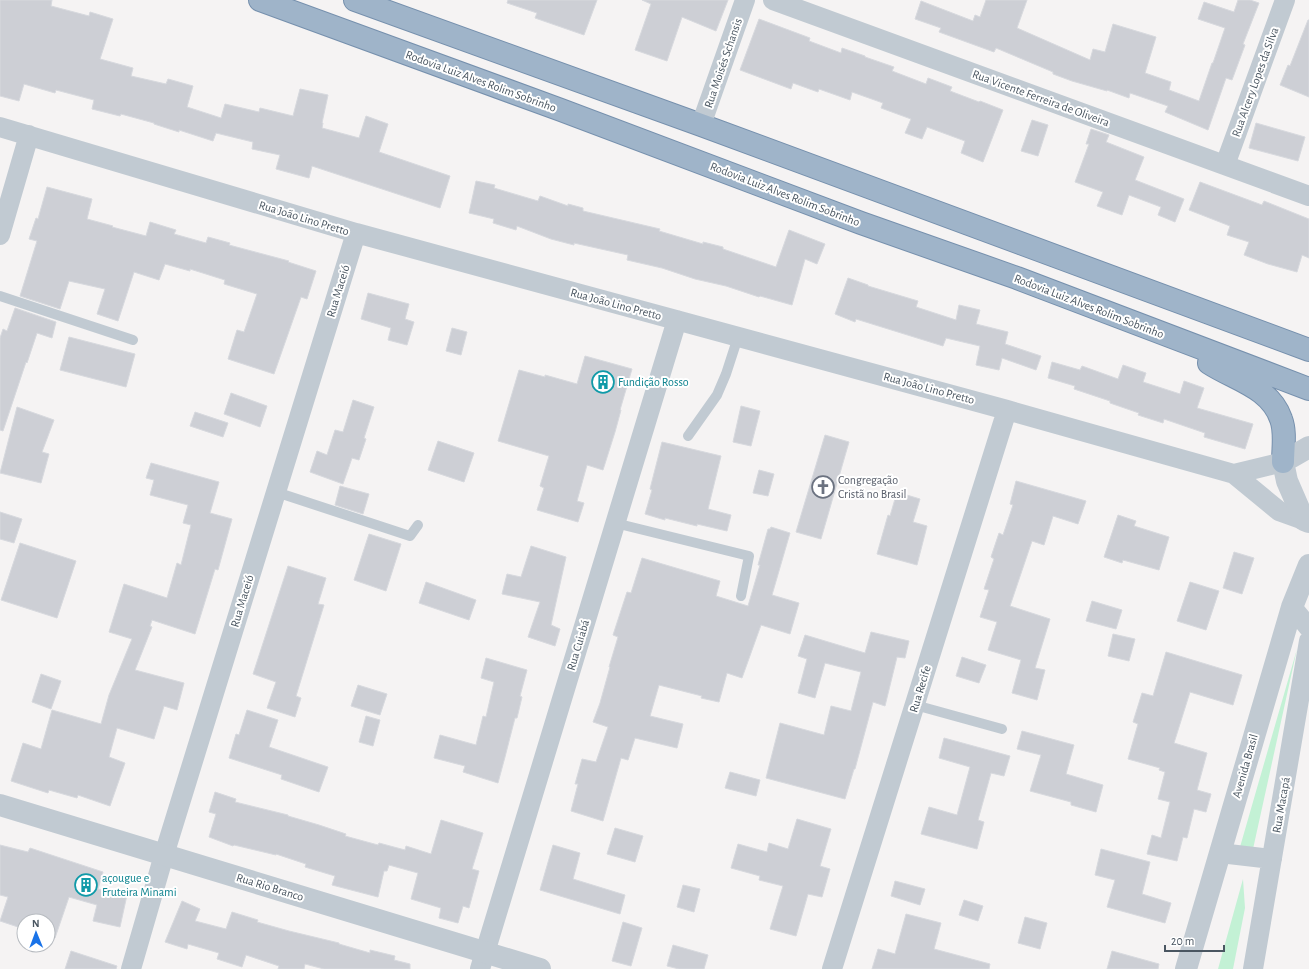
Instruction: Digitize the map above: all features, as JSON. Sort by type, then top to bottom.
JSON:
[{"type":"highway","name":"Rodovia Luiz Alves Rolim Sobrinho","points":[[260,0],[561,110],[853,220],[1017,278],[1309,389]]},
{"type":"highway","points":[[355,0],[701,125],[1309,350]]},
{"type":"highway","points":[[1168,336],[1212,365],[1257,388],[1272,401],[1281,419],[1284,438],[1283,462]]},
{"type":"street","name":"Rua Moisés Schansis","points":[[701,125],[745,0]]},
{"type":"street","name":"Rua Vicente Ferreira de Oliveira","points":[[773,0],[1309,196]]},
{"type":"street","name":"Rua Alcery Lopes da Silva","points":[[1225,165],[1285,0]]},
{"type":"street","name":"Rua João Lino Pretto","points":[[0,127],[356,234],[1007,410],[1234,474],[1279,510],[1306,521]]},
{"type":"street","points":[[0,235],[29,136]]},
{"type":"street","name":"Rua Maceió","points":[[131,969],[164,855],[356,234]]},
{"type":"street","name":"Rua Cuiabá","points":[[483,961],[677,320]]},
{"type":"street","name":"Rua Recife","points":[[832,969],[1007,410]]},
{"type":"street","points":[[1306,521],[1287,481],[1283,462],[1309,447]]},
{"type":"street","name":"Rua João Lino Pretto","points":[[1234,474],[1283,462]]},
{"type":"street","name":"Avenida Brasil","points":[[1186,969],[1292,607],[1309,565]]},
{"type":"street","points":[[1292,607],[1309,628]]},
{"type":"street","name":"Rua Macapá","points":[[1253,969],[1309,641]]},
{"type":"street","name":"Rua Rio Branco","points":[[0,805],[164,855],[483,961],[540,969]]},
{"type":"street","points":[[1220,853],[1272,859]]},
{"type":"lane","points":[[0,296],[133,340]]},
{"type":"lane","points":[[688,436],[717,395],[726,374],[738,337]]},
{"type":"lane","points":[[276,492],[410,536],[418,525]]},
{"type":"lane","points":[[615,523],[749,556],[741,596]]},
{"type":"lane","points":[[915,705],[1002,729]]},
{"type":"green space","points":[[1297,649],[1253,849],[1240,847]]},
{"type":"green space","points":[[1243,879],[1245,908],[1233,969],[1218,969]]},
{"type":"building","points":[[0,0],[52,0],[51,6],[89,16],[90,12],[113,19],[100,59],[133,68],[131,76],[166,84],[168,79],[193,86],[187,107],[221,118],[225,104],[259,112],[260,108],[293,116],[300,89],[328,95],[322,128],[359,138],[366,116],[388,124],[379,152],[450,176],[440,208],[312,166],[309,178],[276,169],[280,155],[252,149],[253,142],[216,133],[213,141],[121,114],[120,116],[92,109],[94,100],[56,90],[55,93],[24,84],[19,101],[0,96]]},
{"type":"building","points":[[508,0],[597,0],[584,35],[535,18],[537,13],[507,3]]},
{"type":"building","points":[[642,0],[728,0],[716,31],[682,17],[667,61],[635,50],[651,4]]},
{"type":"building","points":[[986,0],[1027,0],[1017,28],[1090,60],[1093,49],[1105,52],[1113,24],[1156,37],[1145,73],[1171,82],[1169,90],[1199,101],[1225,28],[1198,19],[1204,2],[1234,12],[1238,0],[1250,0],[1259,3],[1243,44],[1245,45],[1232,80],[1226,78],[1208,130],[1165,112],[1168,106],[1130,93],[1129,98],[1107,90],[1072,81],[996,48],[994,52],[939,32],[941,28],[915,19],[921,1],[973,21],[975,15],[980,17]]},
{"type":"building","points":[[759,19],[810,38],[809,41],[841,53],[842,48],[894,67],[892,71],[926,84],[928,78],[952,87],[950,91],[1003,110],[983,162],[961,153],[965,141],[927,127],[922,139],[905,133],[911,119],[881,108],[883,103],[852,92],[850,100],[819,89],[818,92],[793,83],[791,89],[740,70]]},
{"type":"building","points":[[1308,20],[1309,97],[1280,85],[1288,65],[1290,66]]},
{"type":"building","points":[[1032,120],[1048,125],[1038,156],[1021,151]]},
{"type":"building","points":[[1256,123],[1305,137],[1298,161],[1249,148]]},
{"type":"building","points":[[1091,129],[1109,135],[1106,142],[1144,157],[1135,180],[1184,199],[1175,222],[1158,215],[1161,207],[1129,195],[1122,215],[1097,206],[1103,192],[1075,182],[1089,144],[1086,144]]},
{"type":"building","points":[[476,181],[495,185],[494,188],[538,201],[540,196],[568,206],[568,204],[583,208],[583,211],[660,229],[659,231],[703,244],[703,242],[723,247],[723,249],[776,267],[789,230],[825,244],[817,264],[805,259],[792,305],[760,296],[759,297],[726,286],[695,279],[662,268],[627,260],[628,255],[574,243],[574,245],[551,239],[517,226],[516,230],[493,223],[494,219],[469,213]]},
{"type":"building","points":[[1200,182],[1262,205],[1264,201],[1309,219],[1309,258],[1302,255],[1297,272],[1268,264],[1244,255],[1249,242],[1227,235],[1230,226],[1189,210]]},
{"type":"building","points":[[47,187],[92,199],[87,219],[113,226],[112,227],[146,236],[150,222],[176,230],[174,234],[206,243],[208,237],[230,243],[229,245],[289,261],[288,262],[316,271],[307,299],[301,297],[274,374],[228,359],[237,330],[244,332],[257,294],[224,284],[225,280],[190,269],[190,271],[165,264],[159,280],[134,272],[118,321],[97,314],[105,289],[69,281],[60,309],[20,296],[37,241],[29,239],[36,218],[38,219]]},
{"type":"building","points":[[848,278],[868,286],[918,301],[916,307],[956,320],[959,305],[980,310],[976,324],[1008,332],[1005,344],[1041,356],[1036,370],[1002,358],[999,370],[976,365],[980,346],[946,338],[943,346],[856,319],[855,322],[835,314]]},
{"type":"building","points":[[368,293],[409,304],[405,319],[414,322],[407,345],[388,340],[391,328],[361,319]]},
{"type":"building","points":[[15,308],[56,322],[52,338],[37,333],[3,431],[0,430],[0,338],[3,329],[7,331]]},
{"type":"building","points":[[452,328],[467,332],[461,355],[446,351]]},
{"type":"building","points":[[69,337],[135,354],[126,387],[60,370]]},
{"type":"building","points":[[585,356],[632,369],[603,470],[587,465],[577,501],[584,503],[578,522],[537,510],[544,488],[540,486],[549,456],[498,441],[519,370],[545,377],[545,375],[577,384]]},
{"type":"building","points":[[1052,362],[1080,370],[1082,366],[1118,379],[1123,365],[1146,373],[1143,382],[1180,394],[1184,381],[1204,388],[1197,408],[1253,424],[1245,449],[1204,437],[1205,433],[1164,419],[1163,423],[1138,415],[1139,413],[1110,403],[1110,401],[1074,389],[1075,386],[1048,378]]},
{"type":"building","points":[[231,393],[267,406],[260,427],[224,414]]},
{"type":"building","points":[[353,400],[374,407],[359,460],[352,458],[343,484],[310,472],[317,451],[327,455],[335,430],[343,432]]},
{"type":"building","points":[[741,406],[760,411],[751,446],[733,442]]},
{"type":"building","points":[[17,407],[54,420],[42,452],[49,454],[41,483],[0,473]]},
{"type":"building","points":[[195,412],[228,423],[223,437],[190,426]]},
{"type":"building","name":"Congregação Cristã no Brasil","points":[[825,435],[849,442],[821,539],[796,532]]},
{"type":"building","points":[[438,441],[474,453],[464,482],[428,470]]},
{"type":"building","points":[[662,442],[721,456],[708,509],[731,515],[727,531],[697,524],[697,526],[665,518],[665,520],[645,514],[652,490],[650,489]]},
{"type":"building","points":[[151,463],[219,482],[210,513],[232,519],[218,570],[215,569],[195,634],[152,620],[150,626],[152,627],[135,670],[184,683],[177,710],[164,706],[154,739],[117,728],[109,757],[125,763],[110,806],[78,795],[77,798],[49,790],[48,793],[11,781],[23,743],[41,749],[52,710],[101,724],[109,695],[132,639],[109,632],[124,584],[167,598],[177,563],[181,565],[191,525],[183,523],[188,505],[150,495],[154,480],[146,478]]},
{"type":"building","points":[[759,470],[774,474],[768,496],[753,493]]},
{"type":"building","points":[[1016,481],[1086,501],[1078,524],[1053,516],[1044,545],[1032,541],[1010,606],[1050,619],[1035,668],[1045,670],[1037,700],[1012,693],[1021,660],[988,650],[997,622],[980,617],[989,590],[984,589],[994,559],[991,557],[999,533],[1003,535],[1013,505],[1010,504]]},
{"type":"building","points":[[340,486],[369,494],[363,514],[335,505]]},
{"type":"building","points":[[897,492],[920,499],[913,522],[927,526],[917,565],[877,554],[888,515],[890,516]]},
{"type":"building","points":[[0,512],[22,519],[14,543],[0,539]]},
{"type":"building","points":[[1118,515],[1136,521],[1134,526],[1169,537],[1159,570],[1123,560],[1122,563],[1104,557]]},
{"type":"building","points":[[771,527],[790,533],[772,595],[799,603],[790,634],[761,625],[742,678],[727,673],[719,702],[659,685],[650,716],[683,724],[677,748],[635,738],[628,760],[621,758],[603,821],[571,811],[578,784],[575,784],[582,759],[596,762],[608,727],[593,722],[600,703],[618,637],[613,635],[627,592],[631,593],[642,558],[720,581],[716,596],[748,606],[760,565],[758,565],[768,529]]},
{"type":"building","points":[[369,534],[401,544],[386,591],[354,580]]},
{"type":"building","points":[[20,543],[76,561],[57,618],[1,600]]},
{"type":"building","points":[[531,546],[566,557],[551,625],[560,629],[555,646],[528,637],[540,602],[502,594],[507,574],[521,577]]},
{"type":"building","points":[[1234,552],[1254,558],[1242,594],[1223,588]]},
{"type":"building","points":[[288,566],[326,578],[318,604],[324,605],[296,696],[301,698],[295,717],[267,708],[276,682],[253,674]]},
{"type":"building","points":[[426,582],[476,600],[469,620],[419,603]]},
{"type":"building","points":[[1190,582],[1219,591],[1206,630],[1177,621]]},
{"type":"building","points":[[1092,601],[1122,610],[1116,629],[1086,621]]},
{"type":"building","points":[[871,632],[909,641],[905,658],[897,657],[885,706],[873,702],[855,769],[845,799],[766,778],[780,723],[824,735],[831,706],[851,711],[861,672],[825,663],[815,698],[798,693],[807,659],[798,656],[805,635],[865,653]]},
{"type":"building","points":[[1113,634],[1135,639],[1129,661],[1108,656]]},
{"type":"building","points":[[1166,652],[1242,675],[1233,705],[1190,692],[1174,743],[1207,753],[1197,790],[1211,794],[1206,812],[1194,809],[1187,838],[1183,837],[1177,861],[1147,854],[1152,835],[1161,838],[1170,802],[1158,799],[1165,772],[1159,770],[1160,768],[1128,759],[1138,724],[1133,722],[1142,693],[1153,696]]},
{"type":"building","points":[[962,657],[986,665],[979,683],[956,676]]},
{"type":"building","points":[[486,658],[527,670],[520,696],[522,697],[517,718],[515,718],[498,783],[463,772],[465,766],[434,758],[440,735],[476,745],[483,716],[486,717],[494,682],[481,678]]},
{"type":"building","points":[[41,674],[61,681],[51,709],[32,702]]},
{"type":"building","points":[[358,685],[387,694],[380,715],[351,706]]},
{"type":"building","points":[[247,710],[278,720],[269,747],[328,767],[319,792],[281,779],[282,775],[229,758],[236,734],[239,735]]},
{"type":"building","points":[[366,716],[380,720],[373,746],[359,742]]},
{"type":"building","points":[[1022,731],[1074,745],[1066,774],[1103,785],[1096,812],[1071,805],[1071,802],[1030,791],[1041,755],[1017,749]]},
{"type":"building","points":[[944,738],[1010,756],[1004,776],[991,773],[978,820],[984,822],[977,849],[921,834],[929,807],[957,815],[970,767],[939,758]]},
{"type":"building","points":[[730,772],[760,780],[756,796],[725,788]]},
{"type":"building","points":[[215,792],[236,799],[235,802],[288,815],[346,834],[345,836],[378,845],[379,843],[405,850],[406,846],[431,854],[441,820],[483,833],[472,869],[479,871],[469,908],[463,906],[458,923],[439,918],[441,908],[411,899],[418,873],[389,865],[387,871],[384,871],[378,897],[332,885],[335,876],[305,867],[306,864],[276,854],[233,846],[209,837],[216,814],[209,812]]},
{"type":"building","points":[[797,819],[831,829],[820,866],[830,869],[822,897],[808,894],[796,936],[770,929],[783,886],[759,880],[760,876],[731,868],[738,844],[767,852],[769,843],[788,849]]},
{"type":"building","points":[[615,828],[643,836],[635,862],[607,854]]},
{"type":"building","points":[[0,845],[28,852],[30,848],[103,872],[98,889],[127,895],[120,927],[93,921],[97,905],[69,897],[56,935],[56,913],[16,913],[16,926],[0,921],[8,897],[0,895]]},
{"type":"building","points":[[553,845],[580,853],[573,879],[625,895],[620,914],[540,890]]},
{"type":"building","points":[[1101,849],[1150,862],[1142,894],[1171,903],[1165,923],[1107,907],[1115,880],[1095,875]]},
{"type":"building","points":[[895,881],[925,889],[920,905],[891,896]]},
{"type":"building","points":[[683,885],[700,889],[694,912],[677,907]]},
{"type":"building","points":[[964,900],[983,906],[978,921],[959,915]]},
{"type":"building","points":[[182,901],[200,909],[195,921],[226,929],[232,912],[258,920],[257,922],[339,943],[370,953],[370,950],[395,956],[394,960],[410,964],[410,969],[324,969],[305,964],[304,969],[278,969],[279,966],[246,955],[242,967],[217,959],[219,953],[188,944],[187,949],[165,942]]},
{"type":"building","points":[[906,914],[941,923],[934,949],[990,964],[989,969],[872,969],[878,949],[895,954]]},
{"type":"building","points":[[1025,917],[1047,923],[1040,949],[1018,943]]},
{"type":"building","points":[[623,922],[642,928],[631,966],[612,961]]},
{"type":"building","points":[[673,945],[708,955],[704,969],[679,969],[667,966]]},
{"type":"building","points":[[71,951],[117,966],[116,969],[65,969]]},
{"type":"building","points":[[1112,951],[1159,964],[1158,969],[1107,969]]},
{"type":"place","name":"Fundição Rosso","points":[[603,382]]},
{"type":"place","name":"Congregação Cristã no Brasil","points":[[823,487]]},
{"type":"place","name":"açougue e Fruteira Minami","points":[[86,885]]}]
